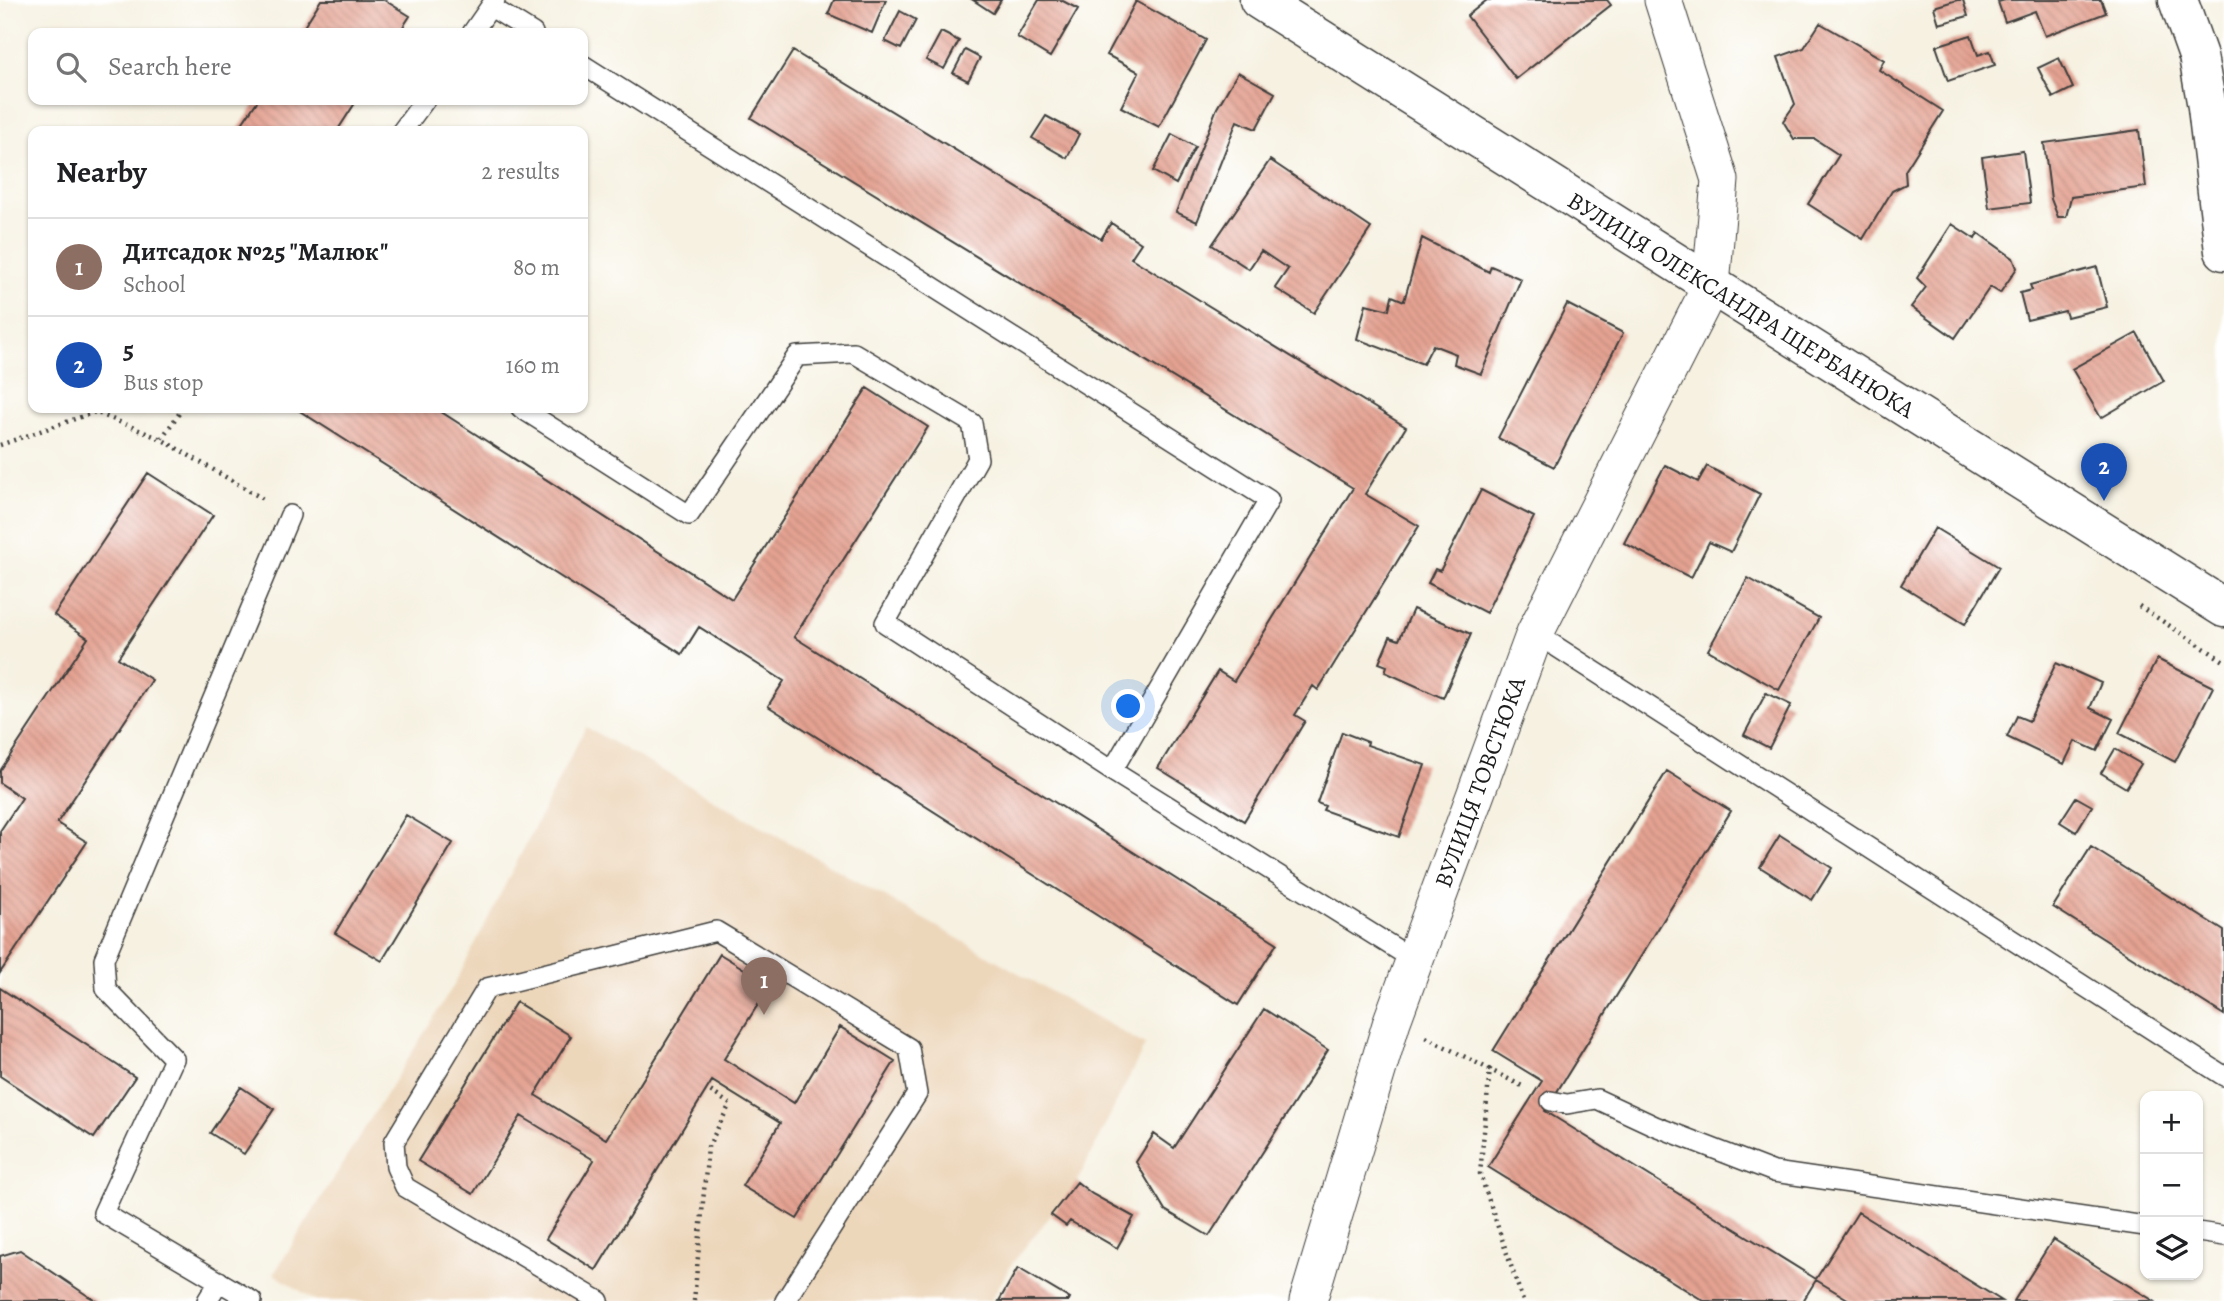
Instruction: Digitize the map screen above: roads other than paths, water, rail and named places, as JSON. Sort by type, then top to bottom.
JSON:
[{"type":"street","name":"ВУЛИЦЯ ОЛЕКСАНДРА ЩЕРБАНЮКА","points":[[1259,0],[2224,608]]},
{"type":"street","points":[[1663,0],[1720,180],[1711,286]]},
{"type":"street","points":[[2178,0],[2198,56],[2207,107],[2224,251]]},
{"type":"street","name":"ВУЛИЦЯ ТОВСТЮКА","points":[[1308,1301],[1392,1021],[1535,633],[1711,286]]},
{"type":"lane","points":[[476,28],[493,3],[526,28]]},
{"type":"lane","points":[[588,68],[1269,500],[1112,771]]},
{"type":"lane","points":[[406,126],[421,105]]},
{"type":"lane","points":[[529,413],[689,515],[797,356],[854,353],[972,422],[978,459],[885,623],[1112,771],[1414,960]]},
{"type":"lane","points":[[252,1301],[103,1213],[174,1059],[106,989],[104,959],[290,515]]},
{"type":"lane","points":[[1535,633],[2224,1076]]},
{"type":"lane","points":[[599,1301],[405,1187],[396,1167],[394,1142],[488,988],[716,931],[909,1048],[917,1094],[785,1301]]},
{"type":"lane","points":[[1543,1096],[1567,1104],[1597,1099],[1656,1126],[1774,1172],[2140,1225]]},
{"type":"lane","points":[[2203,1234],[2224,1236]]},
{"type":"lane","points":[[207,1301],[219,1281]]},
{"type":"place","name":"5","points":[[2104,501]]},
{"type":"place","name":"Дитсадок №25 \"Малюк\"","points":[[764,1015]]}]
